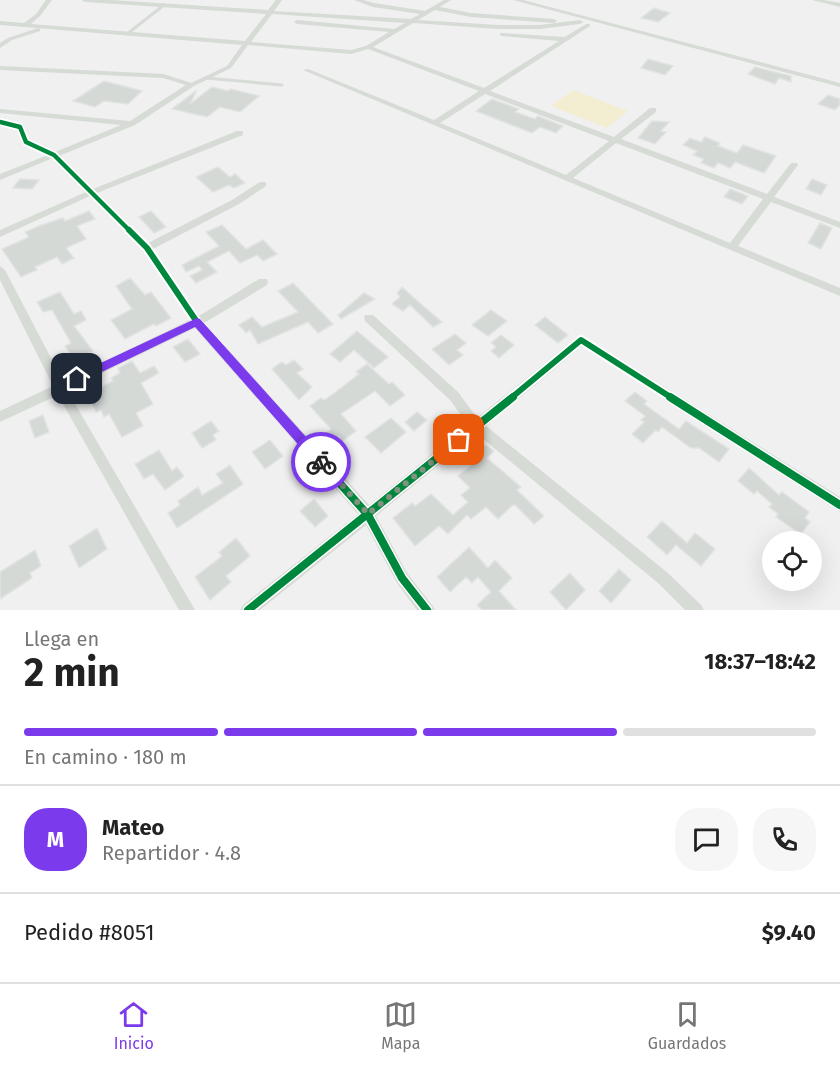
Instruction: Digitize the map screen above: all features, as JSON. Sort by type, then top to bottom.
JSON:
[{"type":"street","points":[[25,25],[38,15],[49,0]]},
{"type":"street","points":[[85,0],[164,5],[395,31]]},
{"type":"street","points":[[0,177],[132,123],[192,85],[229,67],[279,0]]},
{"type":"street","points":[[357,0],[373,5],[427,13]]},
{"type":"street","points":[[0,23],[351,52],[368,46],[448,0]]},
{"type":"street","points":[[516,0],[840,85]]},
{"type":"street","points":[[815,0],[840,5]]},
{"type":"street","points":[[435,8],[471,15],[595,22]]},
{"type":"street","points":[[267,16],[507,28],[580,22]]},
{"type":"street","points":[[435,123],[564,39],[595,22]]},
{"type":"street","points":[[0,46],[24,33],[48,27]]},
{"type":"street","points":[[403,27],[564,39]]},
{"type":"street","points":[[368,46],[840,225]]},
{"type":"street","points":[[0,68],[164,76],[192,85]]},
{"type":"street","points":[[306,70],[840,292]]},
{"type":"street","points":[[567,178],[653,110]]},
{"type":"street","points":[[1,112],[132,123]]},
{"type":"street","points":[[0,122],[20,127],[26,142],[54,155],[147,248],[197,322],[368,514],[402,578],[427,610]]},
{"type":"street","points":[[0,234],[90,193],[240,133]]},
{"type":"street","points":[[732,248],[794,165]]},
{"type":"street","points":[[147,248],[173,232],[241,201],[263,184]]},
{"type":"street","points":[[0,270],[60,388],[187,610]]},
{"type":"street","points":[[0,417],[197,322],[263,282]]},
{"type":"street","points":[[369,318],[454,396],[476,426],[663,578],[696,610]]},
{"type":"street","points":[[248,610],[581,340],[840,505]]},
{"type":"lane","points":[[127,34],[164,5]]},
{"type":"lane","points":[[206,78],[282,85]]},
{"type":"shaded area","points":[[573,90],[628,111],[607,128],[551,106]]},
{"type":"building","points":[[654,8],[670,13],[658,22],[641,18]]},
{"type":"building","points":[[648,59],[673,66],[665,75],[641,68]]},
{"type":"building","points":[[755,67],[791,76],[791,82],[779,78],[775,84],[748,74]]},
{"type":"building","points":[[104,81],[142,91],[128,104],[104,101],[95,107],[73,101]]},
{"type":"building","points":[[212,87],[259,96],[240,112],[220,107],[207,117],[172,109],[197,90],[190,104]]},
{"type":"building","points":[[828,95],[840,99],[840,105],[835,110],[818,104]]},
{"type":"building","points":[[492,99],[519,109],[515,112],[535,119],[538,116],[563,126],[556,133],[540,127],[532,133],[476,111]]},
{"type":"building","points":[[652,121],[669,122],[661,131],[666,132],[655,144],[638,138]]},
{"type":"building","points":[[705,137],[720,143],[718,146],[737,153],[743,145],[776,156],[764,173],[735,162],[730,168],[718,163],[714,168],[701,163],[704,159],[693,155],[697,151],[683,145],[690,138],[701,142]]},
{"type":"building","points":[[218,167],[230,177],[235,174],[245,183],[234,188],[229,185],[213,192],[196,177]]},
{"type":"building","points":[[20,179],[39,180],[32,189],[13,188]]},
{"type":"building","points":[[812,179],[827,185],[821,195],[806,189]]},
{"type":"building","points":[[730,189],[748,196],[742,204],[724,197]]},
{"type":"building","points":[[89,211],[95,219],[77,226],[86,239],[66,248],[74,258],[62,264],[57,257],[35,267],[37,270],[21,277],[2,249],[29,237],[25,232],[63,218],[65,221]]},
{"type":"building","points":[[151,211],[166,227],[154,233],[139,217]]},
{"type":"building","points":[[820,223],[832,228],[821,249],[808,243]]},
{"type":"building","points":[[222,225],[246,249],[263,240],[277,254],[263,261],[257,255],[240,263],[229,251],[207,262],[217,272],[196,283],[190,276],[202,270],[199,266],[186,272],[182,265],[219,246],[206,232]]},
{"type":"building","points":[[130,278],[145,295],[151,292],[171,318],[125,339],[111,320],[132,309],[116,286]]},
{"type":"building","points":[[293,283],[333,324],[318,333],[308,322],[258,344],[250,330],[246,333],[239,325],[252,317],[262,327],[298,312],[278,291]]},
{"type":"building","points":[[402,287],[442,322],[433,327],[410,305],[403,311],[392,304],[400,297],[397,293]]},
{"type":"building","points":[[60,292],[74,314],[81,311],[86,320],[74,326],[93,351],[75,361],[65,346],[71,343],[52,310],[43,312],[37,302]]},
{"type":"building","points":[[364,293],[375,299],[341,319],[338,315]]},
{"type":"building","points":[[491,310],[507,321],[488,336],[472,325]]},
{"type":"building","points":[[545,317],[568,335],[558,343],[535,325]]},
{"type":"building","points":[[357,331],[388,357],[374,368],[354,350],[340,362],[330,354]]},
{"type":"building","points":[[455,334],[466,343],[457,350],[463,355],[449,365],[432,349]]},
{"type":"building","points":[[501,335],[514,345],[499,358],[491,351],[496,347],[491,343]]},
{"type":"building","points":[[188,339],[200,354],[185,362],[173,347]]},
{"type":"building","points":[[294,360],[303,369],[297,373],[312,387],[299,400],[272,369],[282,362],[286,365]]},
{"type":"building","points":[[132,361],[140,373],[154,366],[159,373],[141,383],[153,404],[136,413],[143,426],[122,437],[109,414],[104,417],[101,410],[96,412],[88,394],[113,381],[111,378],[120,373],[118,368]]},
{"type":"building","points":[[367,364],[389,384],[392,382],[405,395],[390,406],[375,391],[341,414],[356,431],[342,441],[338,436],[332,441],[325,434],[331,429],[310,406],[321,398],[324,400],[333,394],[359,374],[356,372]]},
{"type":"building","points":[[635,392],[647,401],[644,404],[679,429],[686,421],[729,449],[719,462],[699,448],[691,448],[662,427],[643,443],[632,434],[644,422],[641,420],[645,416],[625,401]]},
{"type":"building","points":[[417,412],[427,420],[414,431],[405,422]]},
{"type":"building","points":[[43,415],[49,432],[35,438],[29,421]]},
{"type":"building","points":[[391,418],[406,432],[381,453],[365,437]]},
{"type":"building","points":[[211,421],[219,431],[213,435],[216,440],[202,448],[192,433]]},
{"type":"building","points":[[270,440],[283,456],[265,469],[252,452]]},
{"type":"building","points":[[486,445],[494,451],[487,458],[521,487],[517,490],[544,516],[534,524],[514,504],[498,519],[486,507],[471,519],[467,515],[448,534],[439,526],[415,546],[393,518],[412,503],[415,506],[431,494],[453,515],[468,502],[461,495],[470,488],[458,476],[482,456],[477,452]]},
{"type":"building","points":[[159,450],[172,471],[177,467],[184,476],[165,490],[153,474],[144,479],[135,464]]},
{"type":"building","points":[[230,465],[243,484],[177,528],[168,513],[180,505],[178,501],[198,487],[202,495],[223,483],[216,474]]},
{"type":"building","points":[[749,468],[779,495],[782,492],[809,512],[805,518],[810,522],[803,531],[797,531],[776,517],[778,514],[769,507],[772,504],[757,491],[754,494],[738,481]]},
{"type":"building","points":[[314,499],[328,516],[315,527],[300,511]]},
{"type":"building","points":[[662,521],[687,543],[695,533],[715,549],[701,566],[676,545],[667,555],[647,537]]},
{"type":"building","points":[[97,528],[107,549],[79,568],[69,546]]},
{"type":"building","points":[[236,538],[250,556],[226,576],[231,582],[210,600],[195,577],[222,556],[219,552]]},
{"type":"building","points":[[469,547],[488,568],[495,560],[512,578],[499,591],[516,610],[482,610],[477,605],[491,592],[478,577],[472,583],[466,577],[450,592],[437,577]]},
{"type":"building","points":[[35,550],[41,566],[30,573],[32,578],[0,599],[0,572]]},
{"type":"building","points":[[619,569],[631,580],[611,603],[599,591]]},
{"type":"building","points":[[570,573],[585,590],[566,610],[550,592]]},
{"type":"cycle path","points":[[0,122],[20,127],[26,142],[54,155],[147,248],[197,322],[368,515],[402,578],[427,610]]},
{"type":"cycle path","points":[[248,610],[425,469],[581,340],[840,505]]},
{"type":"way so far","points":[[321,462],[368,514],[425,470],[459,440]]},
{"type":"route","points":[[77,379],[197,322],[321,462]]}]
